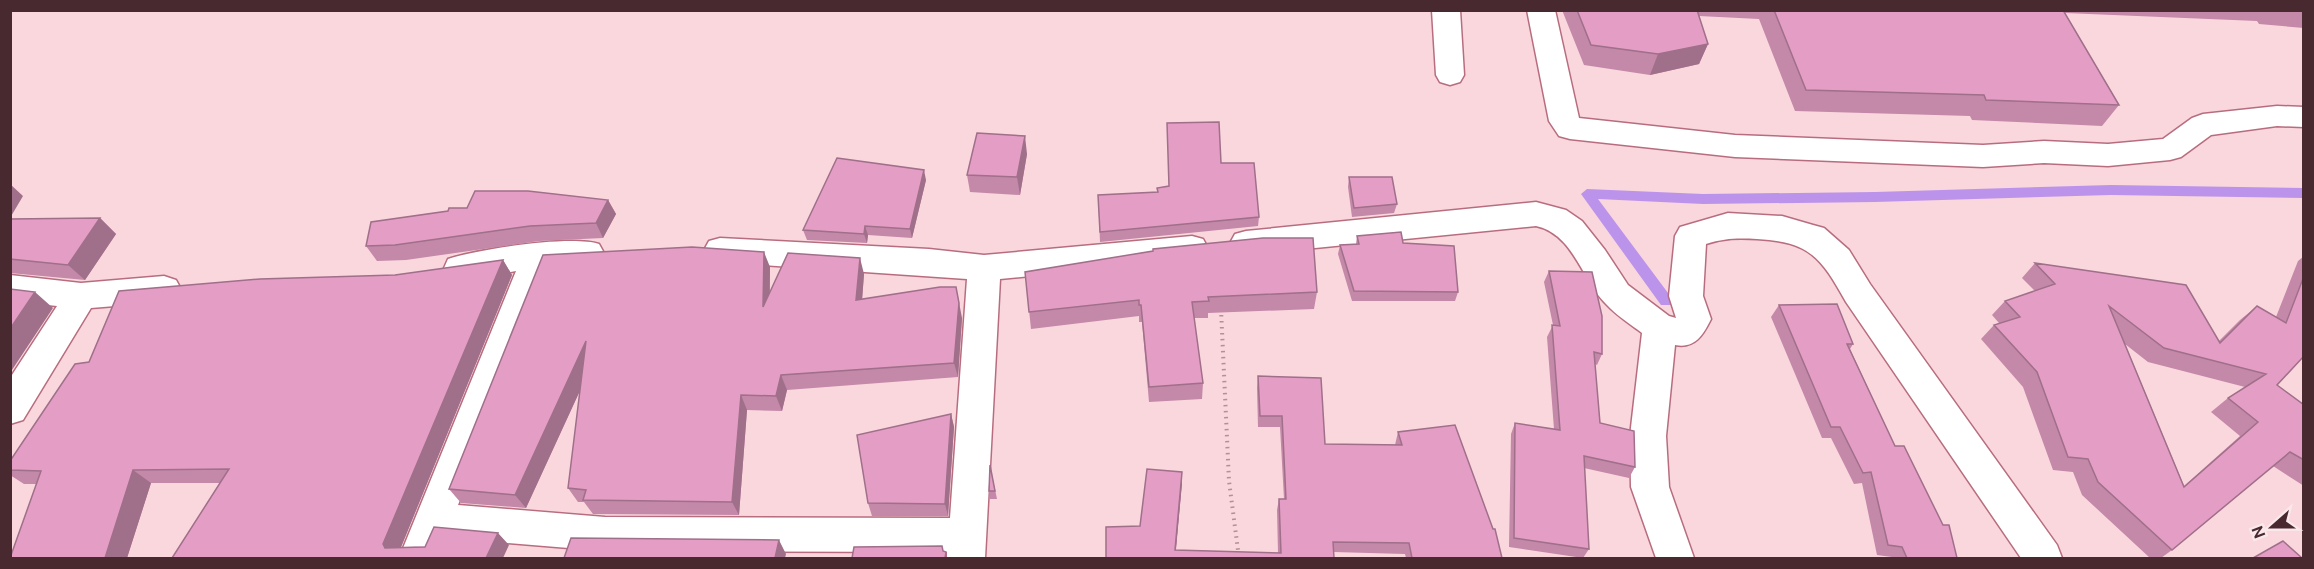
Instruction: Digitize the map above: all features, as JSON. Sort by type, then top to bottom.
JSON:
[{"type":"street","points":[[1446,10],[1450,75]]},
{"type":"street","points":[[1540,10],[1564,121],[1570,128],[1735,146],[1983,156],[2044,152],[2109,155],[2170,149],[2204,126],[2277,116],[2304,117]]},
{"type":"street","points":[[688,249],[929,262],[984,268],[1536,214],[1555,218],[1571,230],[1594,259],[1616,294],[1660,328],[1684,333],[1694,319],[1686,296],[1691,236],[1728,225],[1782,228],[1813,237],[1838,259],[1858,293],[2043,558]]},
{"type":"street","points":[[434,272],[539,256],[618,252]]},
{"type":"street","points":[[418,558],[539,256]]},
{"type":"street","points":[[433,520],[605,534],[967,547],[984,268]]},
{"type":"street","points":[[10,288],[81,296],[194,286]]},
{"type":"street","points":[[10,409],[81,296]]},
{"type":"street","points":[[1660,328],[1648,436],[1650,487],[1675,558]]},
{"type":"path","points":[[1218,245],[1229,481],[1239,558]]},
{"type":"building","points":[[1577,10],[1697,10],[1708,44],[1658,54],[1591,45]]},
{"type":"building","points":[[1774,10],[2063,10],[2119,105],[1986,100],[1984,95],[1806,90]]},
{"type":"building","points":[[1219,122],[1221,163],[1254,163],[1259,217],[1100,232],[1098,195],[1158,192],[1157,188],[1169,186],[1167,123]]},
{"type":"building","points":[[977,133],[1025,136],[1017,177],[967,175]]},
{"type":"building","points":[[837,158],[924,170],[910,229],[865,226],[864,234],[803,230]]},
{"type":"building","points":[[1349,177],[1392,177],[1397,204],[1354,208]]},
{"type":"building","points":[[475,191],[528,191],[608,200],[596,223],[530,226],[395,245],[366,246],[371,222],[448,211],[449,208],[467,208]]},
{"type":"building","points":[[100,218],[68,265],[10,259],[10,219]]},
{"type":"building","points":[[1401,232],[1403,243],[1454,246],[1458,292],[1354,291],[1340,245],[1359,244],[1357,236]]},
{"type":"building","points":[[1263,238],[1313,238],[1317,292],[1208,297],[1209,301],[1192,302],[1203,383],[1149,387],[1139,300],[1029,312],[1025,272],[1153,251],[1153,249]]},
{"type":"building","points":[[692,247],[764,252],[763,307],[788,253],[860,258],[856,300],[940,287],[956,287],[959,303],[954,363],[781,375],[776,396],[741,395],[732,502],[583,500],[586,490],[568,488],[586,341],[515,495],[449,489],[543,255]]},
{"type":"building","points":[[503,260],[383,544],[385,548],[425,547],[434,527],[498,533],[486,558],[172,558],[229,469],[133,470],[105,558],[10,558],[41,471],[10,470],[10,461],[75,364],[89,362],[119,291],[260,279],[395,275]]},
{"type":"building","points":[[2035,263],[2186,285],[2220,343],[2257,306],[2286,323],[2304,276],[2304,356],[2277,385],[2304,405],[2304,460],[2290,452],[2172,550],[2098,482],[2088,459],[2068,457],[2037,372],[1994,325],[2020,317],[2005,301],[2055,284]],"holes":[[[2109,306],[2164,348],[2266,374],[2228,398],[2258,422],[2184,487]]]},
{"type":"building","points":[[1549,271],[1592,272],[1602,316],[1602,354],[1594,352],[1600,423],[1634,431],[1635,467],[1584,456],[1589,549],[1514,538],[1515,423],[1560,430],[1552,325],[1560,326]]},
{"type":"building","points":[[10,289],[35,292],[10,329]]},
{"type":"building","points":[[1837,304],[1853,344],[1847,344],[1895,446],[1904,446],[1943,525],[1949,525],[1957,558],[1907,558],[1902,547],[1888,545],[1871,472],[1863,473],[1840,427],[1831,427],[1779,305]]},
{"type":"building","points":[[1258,376],[1321,378],[1325,444],[1402,445],[1398,432],[1455,425],[1493,529],[1495,529],[1502,558],[1412,558],[1409,543],[1333,542],[1334,558],[1106,558],[1106,527],[1140,526],[1147,469],[1182,472],[1175,550],[1281,553],[1279,499],[1286,499],[1282,416],[1260,416]]},
{"type":"building","points":[[951,414],[945,504],[868,503],[857,435]]},
{"type":"building","points":[[990,465],[995,491],[989,491]]},
{"type":"building","points":[[571,538],[779,540],[775,558],[564,558]]},
{"type":"building","points":[[2283,541],[2302,558],[2253,558]]},
{"type":"building","points":[[942,546],[943,551],[946,552],[945,558],[852,558],[854,547]]},
{"type":"waterway","points":[[1666,301],[1587,194],[1703,199],[2111,190],[2304,193]]}]
